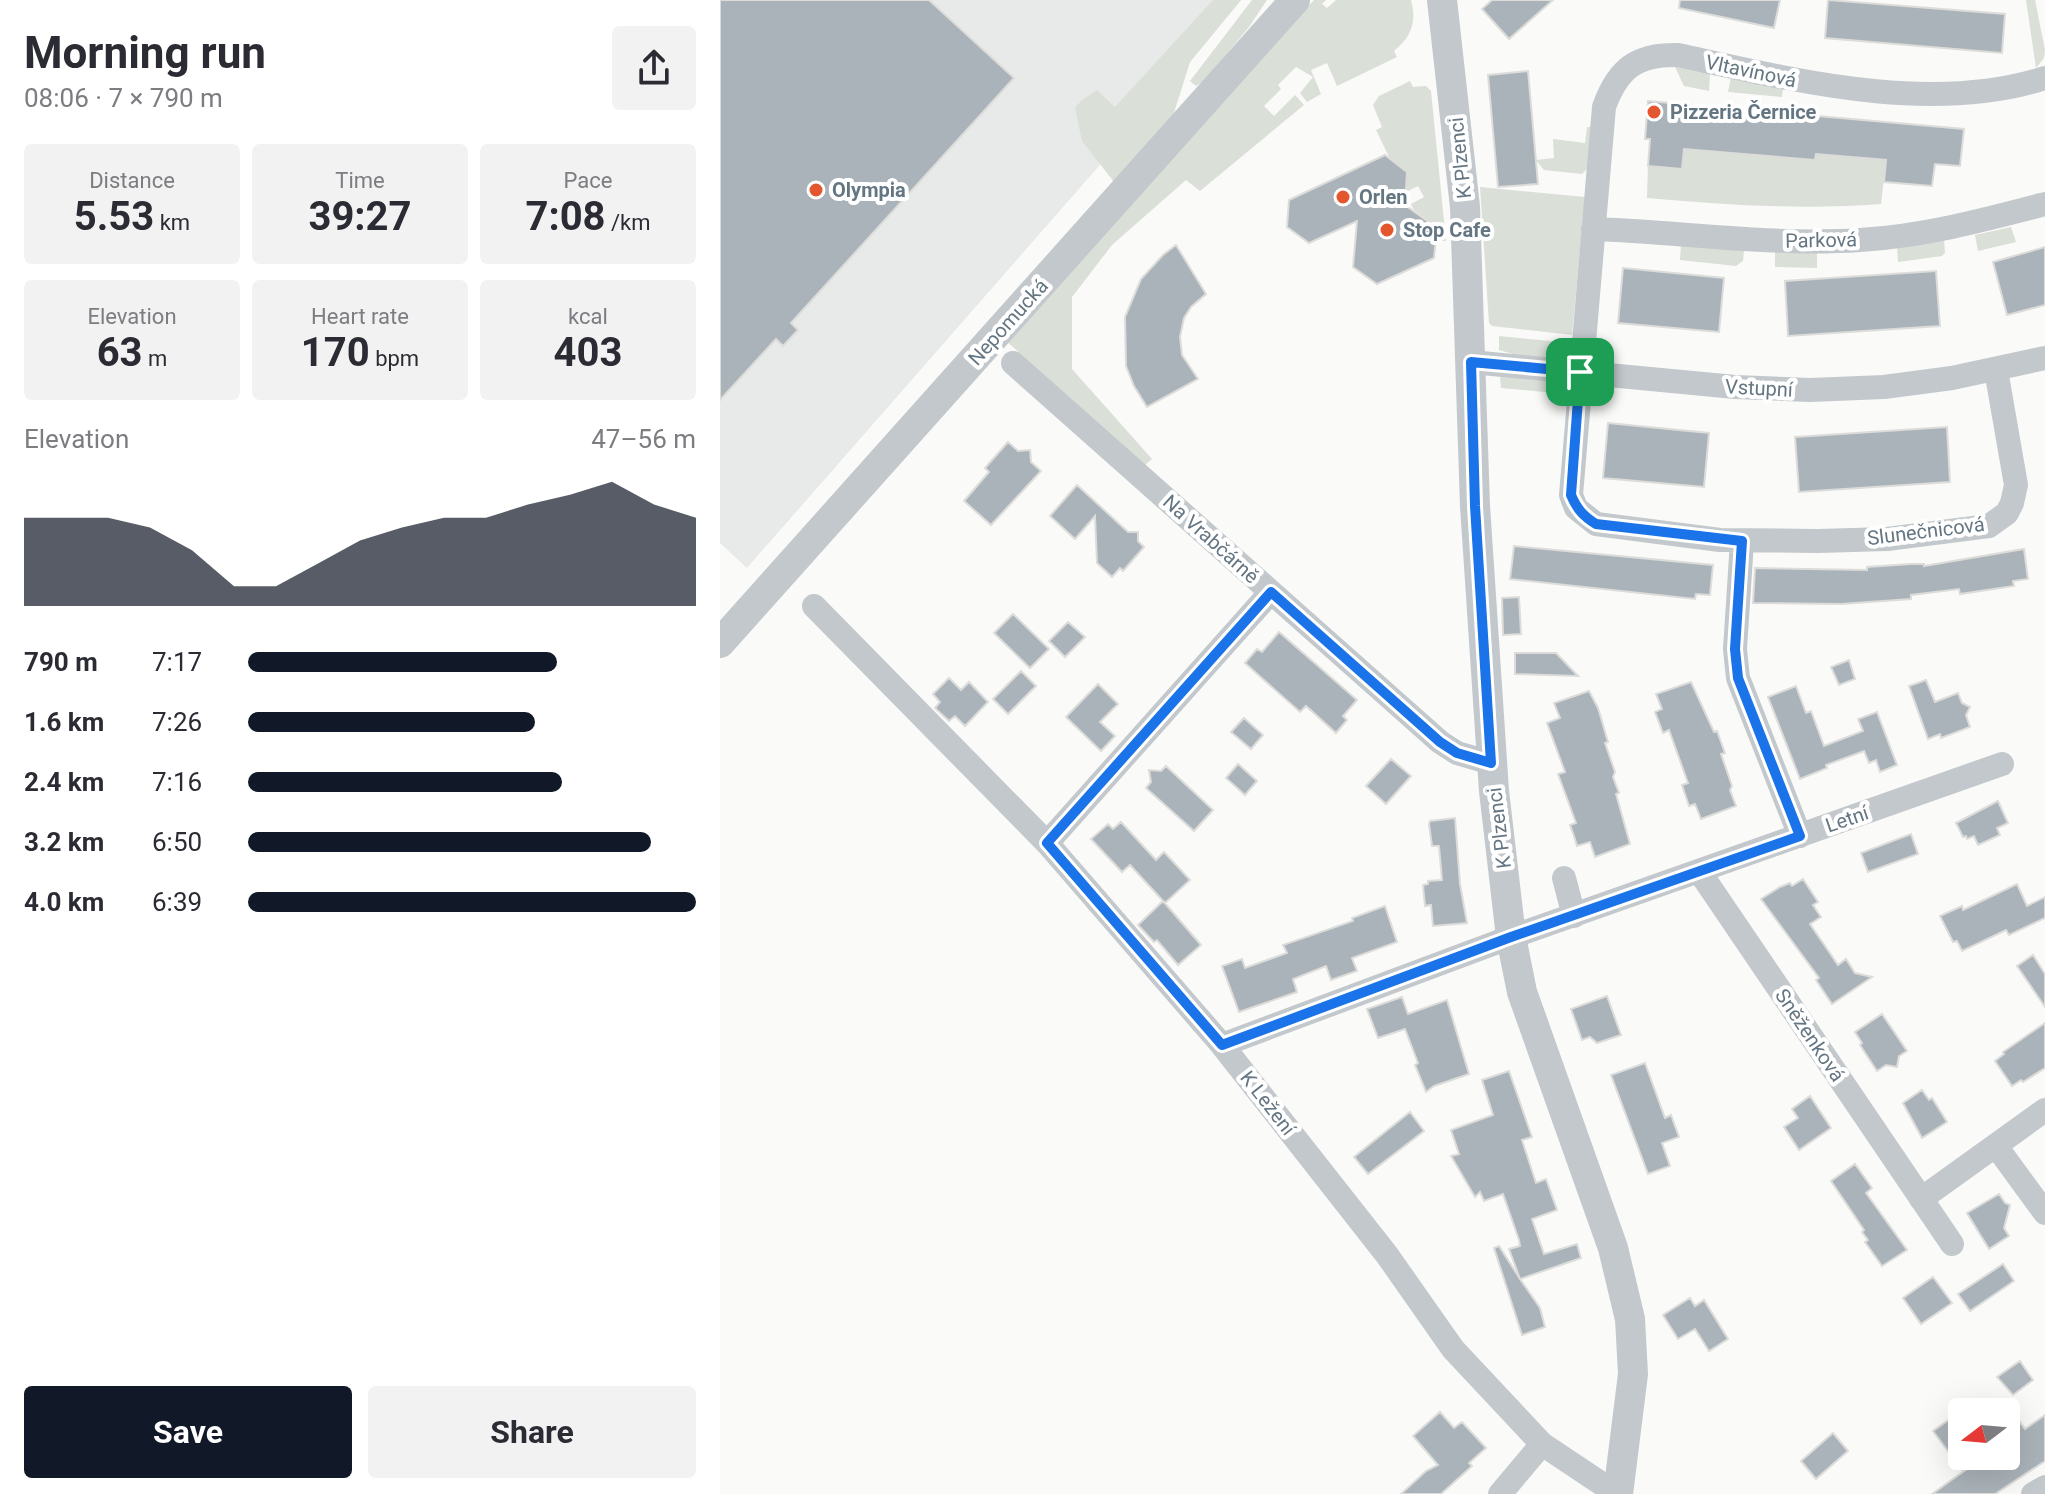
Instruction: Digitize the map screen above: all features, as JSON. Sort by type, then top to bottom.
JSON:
[{"type":"street","name":"Nepomucká","points":[[720,643],[1295,0]]},
{"type":"street","name":"K Plzenci","points":[[1442,0],[1465,207],[1475,506],[1491,763],[1511,937],[1522,992],[1613,1248],[1630,1319],[1633,1374],[1618,1494]]},
{"type":"street","name":"Vltavínová","points":[[1593,229],[1604,107],[1619,76],[1642,59],[1678,55],[1808,83],[1951,95],[1995,91],[2045,78]]},
{"type":"street","name":"Parková","points":[[1593,229],[1748,239],[1860,240],[1945,230],[2045,204]]},
{"type":"street","name":"Slunečnicová","points":[[1593,229],[1571,495],[1576,508],[1596,524],[1742,541],[1887,539],[1975,530],[1998,521],[2012,503],[2016,485],[1996,370]]},
{"type":"street","name":"Vstupní","points":[[1471,362],[1719,386],[1810,390],[1884,387],[1996,370],[2045,358]]},
{"type":"street","name":"Na Vrabčárně","points":[[1013,363],[1440,742],[1457,753],[1491,763]]},
{"type":"street","points":[[1742,541],[1735,649],[1738,678],[1800,836]]},
{"type":"street","points":[[1047,843],[1271,592]]},
{"type":"street","name":"K Ležení","points":[[814,606],[1047,843],[1222,1045],[1387,1255],[1453,1349],[1542,1444],[1618,1494]]},
{"type":"street","name":"Letní","points":[[1222,1045],[1511,937],[2002,764]]},
{"type":"street","name":"Sněženková","points":[[1699,871],[1952,1244]]},
{"type":"street","points":[[1564,878],[1574,916]]},
{"type":"street","points":[[1921,1199],[2045,1110]]},
{"type":"street","points":[[1996,1146],[2045,1213]]},
{"type":"street","points":[[1500,1494],[1542,1444]]},
{"type":"street","points":[[2033,1494],[2045,1487]]},
{"type":"shaded area","points":[[720,0],[1241,0],[747,568],[720,543]]},
{"type":"shaded area","points":[[1213,0],[1241,0],[1190,62],[1173,116],[1114,182],[1082,141],[1075,108],[1097,90],[1115,107]]},
{"type":"shaded area","points":[[1252,0],[1267,0],[1249,27],[1205,80],[1196,86],[1190,81]]},
{"type":"shaded area","points":[[1314,0],[1326,0],[1322,4],[1327,8],[1336,0],[1411,0],[1411,28],[1394,51],[1397,57],[1337,86],[1327,63],[1311,70],[1321,94],[1307,102],[1300,93],[1313,77],[1296,67],[1278,85],[1281,89],[1264,106],[1274,116],[1295,95],[1304,105],[1200,191],[1186,180],[1112,245],[1072,297],[1072,369],[1152,459],[1145,465],[1005,340]]},
{"type":"shaded area","points":[[2026,0],[2035,0],[2045,50],[2044,58],[2036,68]]},
{"type":"shaded area","points":[[1674,65],[1710,73],[1709,91],[1684,86]]},
{"type":"shaded area","points":[[1731,77],[1783,87],[1782,97],[1728,92]]},
{"type":"shaded area","points":[[1410,81],[1413,87],[1426,86],[1431,91],[1446,241],[1438,241],[1438,228],[1414,210],[1411,204],[1424,197],[1418,186],[1406,192],[1376,130],[1382,127],[1373,105],[1379,96]]},
{"type":"shaded area","points":[[1587,127],[1592,127],[1588,168],[1582,174],[1544,170],[1536,160],[1554,158],[1553,139],[1585,143]]},
{"type":"shaded area","points":[[1684,149],[1815,160],[1816,154],[1886,160],[1881,204],[1764,206],[1647,198],[1648,165]]},
{"type":"shaded area","points":[[1480,187],[1585,197],[1572,335],[1492,326],[1489,323]]},
{"type":"shaded area","points":[[2011,227],[2016,242],[1978,251],[1975,235]]},
{"type":"shaded area","points":[[1944,240],[1945,253],[1942,256],[1898,262],[1897,246]]},
{"type":"shaded area","points":[[1681,244],[1744,251],[1743,261],[1736,266],[1680,260]]},
{"type":"shaded area","points":[[1775,251],[1817,251],[1817,268],[1775,267]]},
{"type":"shaded area","points":[[1499,336],[1571,343],[1557,355],[1538,358],[1499,350]]},
{"type":"shaded area","points":[[1500,377],[1558,380],[1566,394],[1501,388]]},
{"type":"building","name":"Olympia","points":[[720,0],[929,0],[1014,78],[791,323],[798,330],[783,346],[776,339],[720,400]]},
{"type":"building","points":[[1492,0],[1553,0],[1509,39],[1482,9]]},
{"type":"building","points":[[1680,0],[1780,0],[1774,28],[1679,8]]},
{"type":"building","points":[[1828,0],[2005,14],[2002,53],[1825,38]]},
{"type":"building","points":[[1528,71],[1538,184],[1498,187],[1488,75]]},
{"type":"building","points":[[1648,101],[1964,129],[1960,166],[1935,164],[1932,186],[1884,182],[1886,160],[1816,154],[1815,160],[1684,149],[1682,169],[1648,166],[1650,139],[1645,139]]},
{"type":"building","points":[[1385,155],[1407,172],[1405,205],[1437,228],[1434,258],[1377,284],[1353,267],[1357,221],[1309,243],[1287,227],[1289,200]]},
{"type":"building","points":[[1176,245],[1206,294],[1184,318],[1180,337],[1182,355],[1198,379],[1147,407],[1126,366],[1125,317],[1141,279]]},
{"type":"building","points":[[2045,247],[2045,305],[2007,315],[1993,262]]},
{"type":"building","points":[[1623,268],[1724,278],[1719,332],[1618,323]]},
{"type":"building","points":[[1936,271],[1940,326],[1788,336],[1785,281]]},
{"type":"building","points":[[1608,423],[1709,433],[1704,487],[1603,478]]},
{"type":"building","points":[[1947,427],[1950,482],[1799,492],[1795,437]]},
{"type":"building","points":[[1008,442],[1018,451],[1030,450],[1031,462],[1041,471],[991,525],[964,501],[989,472],[985,468]]},
{"type":"building","points":[[1077,485],[1128,532],[1138,532],[1138,541],[1144,547],[1123,571],[1120,568],[1112,577],[1097,563],[1095,516],[1075,539],[1050,516]]},
{"type":"building","points":[[1514,546],[1713,565],[1710,595],[1696,594],[1695,599],[1510,579]]},
{"type":"building","points":[[2024,549],[2028,579],[2013,581],[2014,586],[1960,594],[1959,589],[1911,595],[1911,599],[1841,604],[1753,603],[1755,568],[1867,570],[1867,567],[1924,566]]},
{"type":"building","points":[[1519,597],[1521,634],[1503,635],[1502,598]]},
{"type":"building","points":[[1013,614],[1049,649],[1030,668],[994,633]]},
{"type":"building","points":[[1068,622],[1085,637],[1065,657],[1049,641]]},
{"type":"building","points":[[1279,632],[1357,700],[1343,716],[1347,720],[1336,733],[1306,706],[1300,712],[1245,663],[1257,649],[1262,652]]},
{"type":"building","points":[[1515,653],[1556,653],[1578,676],[1515,674]]},
{"type":"building","points":[[1849,660],[1855,679],[1839,685],[1831,667]]},
{"type":"building","points":[[1021,671],[1036,686],[1008,714],[993,699]]},
{"type":"building","points":[[949,678],[961,690],[969,682],[988,702],[965,726],[955,716],[949,721],[935,708],[940,702],[933,694]]},
{"type":"building","points":[[1926,680],[1935,702],[1958,693],[1962,703],[1970,707],[1966,715],[1970,727],[1941,738],[1940,734],[1928,739],[1909,686]]},
{"type":"building","points":[[1691,682],[1725,753],[1721,754],[1736,806],[1701,819],[1695,804],[1689,806],[1682,785],[1688,783],[1669,730],[1663,733],[1655,712],[1662,709],[1656,694]]},
{"type":"building","points":[[1098,684],[1118,704],[1100,722],[1115,736],[1101,751],[1066,717]]},
{"type":"building","points":[[1796,686],[1806,713],[1811,711],[1824,746],[1863,731],[1858,719],[1877,712],[1897,765],[1880,772],[1876,760],[1869,763],[1864,751],[1826,765],[1827,768],[1800,779],[1768,697]]},
{"type":"building","points":[[1589,691],[1598,708],[1608,742],[1605,743],[1619,793],[1616,794],[1630,844],[1595,857],[1590,842],[1577,846],[1570,825],[1576,823],[1558,774],[1565,772],[1547,723],[1560,718],[1554,703]]},
{"type":"building","points":[[1244,718],[1263,735],[1251,749],[1231,732]]},
{"type":"building","points":[[1391,759],[1411,776],[1386,804],[1366,786]]},
{"type":"building","points":[[1238,764],[1257,781],[1245,795],[1226,778]]},
{"type":"building","points":[[1166,766],[1213,810],[1194,831],[1146,788],[1151,782],[1149,770],[1161,771]]},
{"type":"building","points":[[1998,801],[2008,823],[1997,828],[2000,835],[1978,845],[1974,836],[1963,837],[1956,823]]},
{"type":"building","points":[[1455,818],[1460,884],[1467,923],[1433,926],[1431,905],[1425,906],[1423,885],[1428,881],[1442,880],[1439,846],[1432,846],[1429,824],[1430,821]]},
{"type":"building","points":[[1121,822],[1156,860],[1164,852],[1190,880],[1165,903],[1130,865],[1122,872],[1091,839],[1108,824],[1113,829]]},
{"type":"building","points":[[1911,834],[1918,854],[1868,872],[1861,853]]},
{"type":"building","points":[[1803,879],[1818,902],[1813,905],[1821,917],[1810,924],[1838,965],[1846,959],[1855,973],[1872,977],[1832,1004],[1816,980],[1819,978],[1761,899],[1780,887],[1790,883],[1792,886]]},
{"type":"building","points":[[2017,884],[2027,906],[2045,897],[2045,918],[2009,935],[2006,930],[1962,951],[1957,941],[1953,942],[1940,916],[1962,906],[1963,910]]},
{"type":"building","points":[[1163,901],[1201,945],[1178,965],[1157,940],[1154,942],[1138,925]]},
{"type":"building","points":[[1385,906],[1397,942],[1352,958],[1357,971],[1331,980],[1326,966],[1293,979],[1297,992],[1239,1012],[1222,966],[1242,959],[1245,968],[1287,953],[1283,945],[1353,921],[1352,918]]},
{"type":"building","points":[[2033,955],[2045,974],[2045,1007],[2017,966]]},
{"type":"building","points":[[1607,996],[1621,1035],[1597,1043],[1590,1037],[1582,1040],[1571,1009]]},
{"type":"building","points":[[1402,997],[1408,1014],[1447,1000],[1469,1074],[1434,1086],[1426,1092],[1405,1029],[1378,1038],[1367,1009]]},
{"type":"building","points":[[1882,1014],[1907,1051],[1899,1056],[1897,1067],[1886,1065],[1877,1071],[1855,1032]]},
{"type":"building","points":[[2045,1023],[2045,1068],[2012,1086],[1995,1061]]},
{"type":"building","points":[[1645,1063],[1665,1118],[1671,1115],[1679,1137],[1662,1143],[1670,1166],[1648,1174],[1611,1075]]},
{"type":"building","points":[[1509,1071],[1532,1137],[1522,1140],[1536,1183],[1546,1179],[1557,1210],[1532,1219],[1544,1254],[1577,1244],[1581,1258],[1520,1279],[1509,1249],[1520,1246],[1519,1240],[1503,1194],[1484,1201],[1480,1192],[1475,1197],[1451,1156],[1459,1154],[1451,1130],[1493,1115],[1482,1080]]},
{"type":"building","points":[[1922,1090],[1929,1100],[1932,1098],[1947,1122],[1922,1138],[1903,1103]]},
{"type":"building","points":[[1810,1096],[1831,1128],[1799,1150],[1784,1127],[1798,1118],[1792,1109]]},
{"type":"building","points":[[1410,1112],[1424,1131],[1368,1174],[1354,1157]]},
{"type":"building","points":[[1855,1164],[1872,1188],[1866,1193],[1907,1250],[1882,1266],[1865,1242],[1868,1240],[1862,1232],[1864,1230],[1831,1181]]},
{"type":"building","points":[[1999,1194],[2010,1205],[2004,1228],[2009,1236],[1989,1249],[1967,1213]]},
{"type":"building","points":[[1499,1246],[1540,1308],[1545,1327],[1522,1335],[1494,1248]]},
{"type":"building","points":[[2003,1264],[2014,1281],[1970,1311],[1958,1294]]},
{"type":"building","points":[[1933,1277],[1952,1303],[1921,1324],[1903,1298]]},
{"type":"building","points":[[1690,1298],[1695,1306],[1704,1300],[1728,1339],[1709,1351],[1695,1329],[1678,1339],[1663,1315]]},
{"type":"building","points":[[2020,1361],[2033,1380],[2013,1395],[1997,1377]]},
{"type":"building","points":[[1440,1412],[1454,1428],[1462,1422],[1486,1448],[1469,1463],[1472,1466],[1441,1494],[1401,1494],[1426,1471],[1438,1465],[1413,1436]]},
{"type":"building","points":[[2045,1415],[2045,1461],[1995,1494],[1932,1494],[1965,1470],[2020,1470],[2020,1422],[2025,1429]]},
{"type":"building","points":[[1948,1420],[1948,1451],[1933,1431]]},
{"type":"building","points":[[1833,1433],[1848,1451],[1816,1479],[1801,1461]]},
{"type":"place","name":"Pizzeria Černice","points":[[1654,112]]},
{"type":"place","name":"Olympia","points":[[816,190]]},
{"type":"place","name":"Orlen","points":[[1343,197]]},
{"type":"place","name":"Stop Cafe","points":[[1387,230]]},
{"type":"route","points":[[1471,362],[1580,372],[1571,495],[1576,508],[1585,518],[1596,524],[1742,541],[1735,649],[1738,678],[1800,836],[1511,937],[1222,1045],[1047,843],[1271,592],[1440,742],[1457,753],[1491,763],[1475,506],[1471,362]]}]
